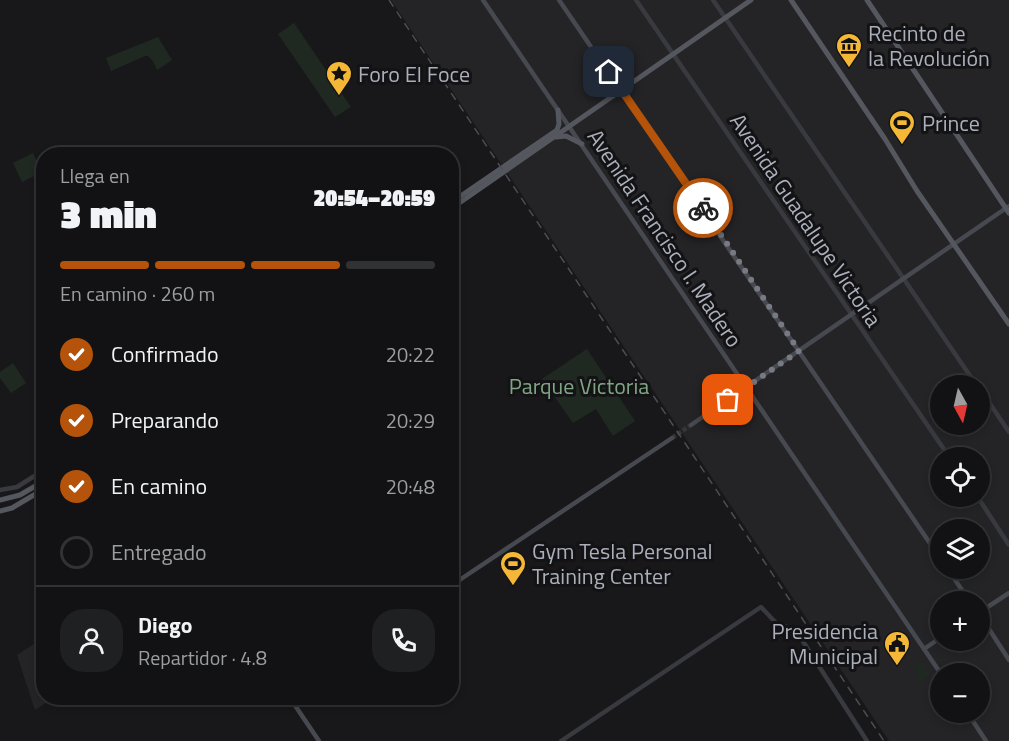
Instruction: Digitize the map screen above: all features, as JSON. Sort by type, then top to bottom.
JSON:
[{"type":"main road","name":"Avenida Francisco I. Madero","points":[[483,0],[933,663]]},
{"type":"main road","points":[[559,0],[930,543]]},
{"type":"main road","points":[[459,203],[751,0]]},
{"type":"main road","points":[[791,0],[1009,324]]},
{"type":"main road","points":[[691,425],[1008,209],[867,0]]},
{"type":"main road","points":[[459,197],[557,130],[558,110]]},
{"type":"main road","points":[[552,138],[566,136],[582,144]]},
{"type":"main road","points":[[459,580],[672,438]]},
{"type":"main road","points":[[0,500],[20,495],[36,486]]},
{"type":"main road","points":[[0,511],[12,508],[36,494]]},
{"type":"main road","points":[[990,607],[1009,593]]},
{"type":"main road","points":[[990,630],[1009,660]]},
{"type":"main road","points":[[924,649],[930,645]]},
{"type":"main road","points":[[295,705],[319,741]]},
{"type":"main road","points":[[975,723],[987,741]]},
{"type":"street","name":"Avenida Guadalupe Victoria","points":[[636,0],[942,447]]},
{"type":"street","points":[[713,0],[969,375]]},
{"type":"street","points":[[990,404],[1009,432]]},
{"type":"street","points":[[0,490],[17,487],[36,475]]},
{"type":"street","points":[[984,507],[1009,545]]},
{"type":"street","points":[[561,741],[761,607],[777,624],[797,632],[867,741]]},
{"type":"shaded area","points":[[391,0],[1009,0],[1009,741],[889,741]]},
{"type":"shaded area","points":[[36,643],[36,705],[42,705],[35,710],[17,655]]},
{"type":"green space","points":[[294,23],[351,107],[335,117],[278,34]]},
{"type":"green space","points":[[158,37],[172,60],[157,70],[153,61],[145,56],[111,71],[106,58]]},
{"type":"green space","points":[[33,153],[36,159],[36,175],[22,182],[13,163]]},
{"type":"green space","name":"Parque Victoria","points":[[587,349],[635,421],[613,436],[596,409],[573,423],[542,379]]},
{"type":"green space","points":[[13,363],[26,383],[11,393],[0,378],[0,372]]},
{"type":"green space","points":[[923,662],[925,671],[928,669],[930,675],[917,683],[914,678],[919,674],[914,667]]},
{"type":"tunnel","points":[[672,438],[691,425]]},
{"type":"railway","points":[[389,0],[884,741]]},
{"type":"way so far","points":[[703,208],[799,351],[728,400]]},
{"type":"place","name":"Recinto de la Revolución","points":[[849,69]]},
{"type":"place","name":"Foro El Foce","points":[[339,97]]},
{"type":"place","name":"Prince","points":[[902,146]]},
{"type":"place","name":"Gym Tesla Personal Training Center","points":[[513,587]]},
{"type":"place","name":"Presidencia Municipal","points":[[897,667]]},
{"type":"route","points":[[609,72],[703,208]]}]
